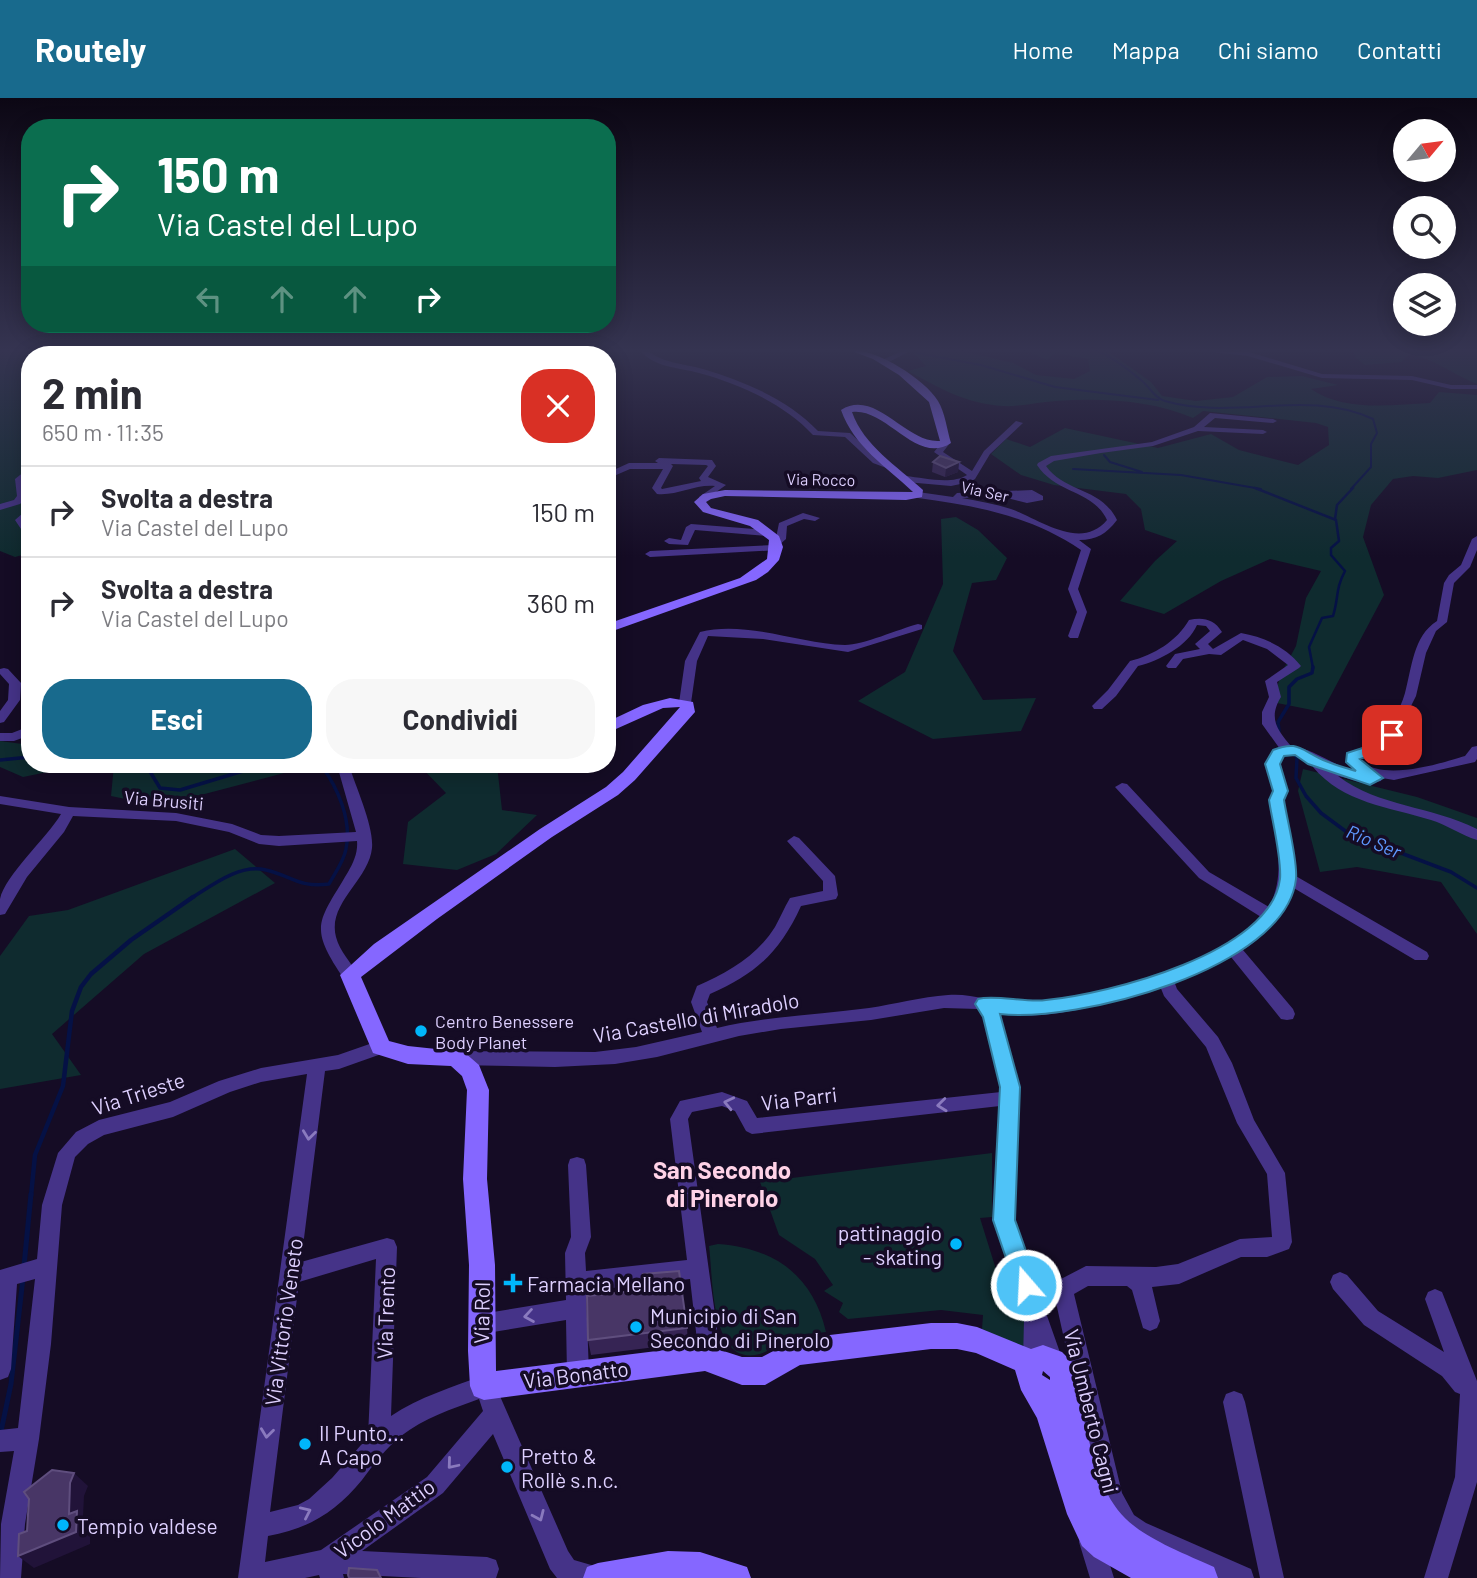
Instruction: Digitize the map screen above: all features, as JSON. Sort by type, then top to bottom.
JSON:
[{"type":"street","name":"Via Rocco","points":[[803,419],[816,433],[847,435],[876,461],[889,466]]},
{"type":"street","name":"Via Rocco","points":[[702,499],[725,493],[906,497],[918,495],[919,492],[906,479],[866,443],[851,419]]},
{"type":"street","name":"Via Rocco","points":[[883,419],[923,442],[934,445],[946,443]]},
{"type":"street","points":[[940,419],[946,443],[938,452],[972,477]]},
{"type":"street","points":[[1198,429],[1209,419]]},
{"type":"street","points":[[1254,419],[1273,421]]},
{"type":"street","points":[[906,479],[951,483],[972,477],[987,453],[1019,423]]},
{"type":"street","points":[[1067,537],[1099,533],[1109,526],[1112,520],[1110,513],[1095,499],[1051,478],[1041,465],[1051,459],[1153,444],[1198,429],[1263,432]]},
{"type":"street","points":[[616,472],[634,463],[669,460],[709,462],[712,466],[703,478],[722,485],[702,499],[702,506],[707,510],[754,523],[768,533],[776,546]]},
{"type":"street","points":[[628,467],[669,466],[656,488],[660,492],[669,493],[709,482]]},
{"type":"street","name":"Via Ser","points":[[934,498],[999,493]]},
{"type":"street","name":"Via Ser","points":[[918,495],[1002,509],[1067,537]]},
{"type":"street","points":[[0,508],[21,498]]},
{"type":"street","points":[[616,626],[745,581],[762,572],[773,561],[776,546],[781,539],[782,525],[803,516],[815,518]]},
{"type":"street","points":[[669,541],[685,543],[691,527],[768,533]]},
{"type":"street","points":[[1067,537],[1086,549],[1073,589],[1082,612],[1074,636]]},
{"type":"street","points":[[1477,539],[1465,567],[1452,573],[1448,581],[1442,622],[1431,629],[1420,653],[1410,696],[1392,735],[1386,745],[1352,757],[1353,762],[1370,771],[1394,776],[1470,759],[1477,750]]},
{"type":"street","points":[[650,554],[776,546]]},
{"type":"street","points":[[1098,706],[1112,693],[1134,663],[1152,659],[1188,633],[1193,622],[1208,622],[1214,626],[1216,632],[1201,645],[1209,651]]},
{"type":"street","points":[[350,975],[430,914],[629,776],[687,712],[688,705],[685,703],[691,661],[704,634],[713,632],[763,636],[848,649],[918,627]]},
{"type":"street","points":[[1172,666],[1179,656],[1223,651],[1236,638],[1250,637],[1293,662],[1295,666],[1271,681],[1275,696],[1266,709],[1265,717],[1274,734],[1291,750],[1313,761],[1370,781],[1376,778],[1370,771]]},
{"type":"street","points":[[0,719],[14,700],[16,683],[4,671]]},
{"type":"street","points":[[616,724],[668,701],[685,703]]},
{"type":"street","points":[[0,737],[21,734]]},
{"type":"street","points":[[1291,750],[1278,753],[1272,764],[1280,791],[1277,800],[1288,878],[1421,956]]},
{"type":"street","points":[[1313,761],[1335,780],[1359,794],[1435,814],[1477,835]]},
{"type":"street","points":[[346,773],[365,847],[360,863],[328,916],[326,931],[335,954],[350,975],[381,1046],[408,1055],[456,1058]]},
{"type":"street","points":[[1122,787],[1204,875],[1270,915]]},
{"type":"street","name":"Via Brusiti","points":[[0,800],[69,811],[176,817],[232,828],[259,839],[279,841],[362,836]]},
{"type":"street","points":[[0,910],[21,874],[59,829],[69,811]]},
{"type":"street","points":[[712,1035],[699,1002],[703,990],[733,978],[760,958],[783,930],[795,902],[831,895],[830,880],[794,841]]},
{"type":"street","name":"Via Castello di Miradolo","points":[[456,1058],[559,1060],[616,1057],[712,1035],[781,1023],[869,1014],[953,1001],[972,1000],[1017,1009],[1048,1007],[1165,979],[1233,949],[1259,930],[1281,899],[1288,878]]},
{"type":"street","points":[[1233,949],[1287,1014]]},
{"type":"street","points":[[1026,1285],[1063,1289],[1086,1276],[1179,1274],[1240,1248],[1267,1248],[1282,1242],[1276,1173],[1246,1123],[1212,1042],[1170,992],[1165,979]]},
{"type":"street","points":[[985,1004],[992,1016],[1010,1087],[1004,1220],[1034,1308],[1040,1372]]},
{"type":"street","name":"Via Trieste","points":[[9,1578],[13,1524],[28,1439],[40,1344],[52,1205],[67,1153],[82,1138],[99,1128],[173,1109],[249,1079],[357,1057],[381,1046]]},
{"type":"street","name":"Via Rol","points":[[456,1058],[471,1072],[478,1090],[475,1179],[482,1265],[484,1386],[558,1569]]},
{"type":"street","name":"Via Vittorio Veneto","points":[[250,1578],[317,1067]]},
{"type":"street","name":"Via Parri","points":[[697,1269],[679,1119],[686,1106],[722,1099],[741,1106],[752,1126],[1010,1098]]},
{"type":"street","points":[[577,1166],[582,1237],[575,1253],[578,1374]]},
{"type":"street","name":"Via Trento","points":[[289,1275],[387,1247],[379,1440]]},
{"type":"street","points":[[0,1369],[3,1279],[45,1266]]},
{"type":"street","points":[[576,1282],[697,1269],[710,1358]]},
{"type":"street","points":[[1131,1277],[1142,1284],[1150,1321]]},
{"type":"street","points":[[1340,1282],[1371,1318],[1450,1368],[1471,1394]]},
{"type":"street","name":"Via Umberto Cagni","points":[[1063,1289],[1111,1497],[1126,1523],[1242,1578]]},
{"type":"street","points":[[1435,1299],[1471,1394],[1467,1477],[1436,1578]]},
{"type":"street","points":[[481,1324],[576,1308]]},
{"type":"street","name":"Via Bonatto","points":[[484,1386],[710,1358],[742,1371],[765,1371],[796,1352],[931,1336],[957,1336],[977,1340],[998,1349],[1017,1370],[1040,1372]]},
{"type":"street","name":"Via Umberto Cagni","points":[[1040,1372],[1049,1412],[1082,1514],[1094,1535],[1105,1546],[1161,1578]]},
{"type":"street","name":"Via Umberto Cagni","points":[[1040,1372],[1068,1416],[1096,1505],[1104,1519],[1129,1543],[1203,1578]]},
{"type":"street","points":[[256,1526],[301,1516],[331,1497],[379,1440],[394,1428],[417,1413],[484,1386]]},
{"type":"street","points":[[1234,1402],[1272,1578]]},
{"type":"street","name":"Vicolo Mattio","points":[[329,1569],[435,1485],[496,1412]]},
{"type":"street","points":[[0,1441],[28,1439]]},
{"type":"street","points":[[1082,1514],[1102,1578]]},
{"type":"street","points":[[558,1569],[597,1578],[672,1565],[710,1567],[736,1578]]},
{"type":"street","points":[[250,1578],[329,1569],[486,1569]]},
{"type":"green space","points":[[0,419],[21,419],[21,555],[15,557],[0,551]]},
{"type":"green space","points":[[1279,419],[1477,419],[1477,470],[1438,478],[1413,476],[1393,479],[1371,505],[1363,537],[1384,595],[1322,712],[1272,702],[1282,672],[1296,646],[1306,598],[1321,571],[1270,559],[1221,581],[1164,614],[1120,601],[1155,561],[1177,541],[1145,530],[1141,509],[1126,494],[1054,485],[1021,475],[991,454],[1006,439],[1030,447],[1065,428],[1158,448],[1211,434],[1239,450],[1298,465],[1329,445],[1328,427]]},
{"type":"green space","points":[[956,517],[978,530],[1007,558],[996,580],[972,583],[953,651],[983,700],[1036,698],[1021,731],[933,739],[858,701],[905,672],[943,584],[941,519]]},
{"type":"green space","points":[[0,741],[21,744],[21,773],[43,773],[23,777],[0,767]]},
{"type":"green space","points":[[1303,769],[1417,797],[1477,818],[1477,934],[1441,882],[1357,867],[1320,872],[1298,791]]},
{"type":"green space","points":[[113,773],[284,773],[159,806],[111,796]]},
{"type":"green space","points":[[427,773],[498,773],[502,810],[537,815],[496,854],[457,870],[403,864],[408,822],[446,793]]},
{"type":"green space","points":[[235,849],[275,883],[144,954],[52,1034],[81,1075],[0,1089],[0,956],[29,916],[68,910]]},
{"type":"green space","points":[[992,1153],[992,1217],[980,1218],[1004,1295],[1017,1296],[1029,1332],[1026,1346],[982,1329],[983,1315],[941,1310],[848,1319],[839,1312],[843,1303],[824,1291],[833,1285],[815,1259],[779,1235],[760,1182]]},
{"type":"green space","points":[[718,1244],[757,1251],[788,1268],[812,1295],[826,1332],[781,1337],[763,1353],[740,1354],[729,1345],[722,1331],[713,1295],[709,1246]]},
{"type":"building","points":[[940,456],[959,462],[946,468],[933,462]]},
{"type":"building","name":"Municipio di San Secondo di Pinerolo","points":[[679,1271],[687,1328],[588,1340],[587,1296],[644,1290],[643,1274]]},
{"type":"building","points":[[52,1470],[74,1473],[70,1483],[69,1514],[77,1511],[76,1532],[18,1556],[19,1534],[27,1531],[29,1499],[24,1492]]},
{"type":"building","points":[[349,1568],[377,1570],[381,1578],[349,1578]]},
{"type":"waterway","name":"Rio Ser","points":[[1351,489],[1371,467],[1371,444],[1377,433],[1373,419]]},
{"type":"waterway","name":"Rio Ser","points":[[1104,455],[1110,462],[1142,472]]},
{"type":"waterway","name":"Rio Ser","points":[[1073,469],[1181,475],[1261,489]]},
{"type":"waterway","name":"Rio Ser","points":[[1255,488],[1336,520],[1339,541],[1331,548],[1331,555],[1345,571],[1333,616],[1322,618],[1309,647],[1313,668]]},
{"type":"waterway","name":"Rio Ser","points":[[1335,519],[1337,505],[1353,488]]},
{"type":"waterway","name":"Rio Ser","points":[[1279,731],[1278,722],[1289,704],[1289,687],[1297,679],[1312,673],[1313,668]]},
{"type":"waterway","name":"Rio Ser","points":[[1293,752],[1297,758],[1296,778],[1306,796],[1321,813],[1348,833],[1451,872],[1477,888]]},
{"type":"waterway","points":[[0,760],[21,758]]},
{"type":"waterway","points":[[151,773],[160,788],[180,790],[236,773]]},
{"type":"waterway","points":[[192,898],[226,877],[256,869],[275,872],[310,884],[329,884],[345,853],[347,827],[338,794],[326,773]]},
{"type":"waterway","points":[[31,1196],[35,1155],[63,1086],[72,1011],[81,987],[91,974],[131,940],[192,898]]},
{"type":"waterway","points":[[24,1266],[31,1194]]},
{"type":"waterway","points":[[0,1436],[11,1384],[23,1278]]},
{"type":"place","name":"Centro Benessere Body Planet","points":[[421,1031]]},
{"type":"place","name":"pattinaggio - skating","points":[[956,1244]]},
{"type":"place","name":"Farmacia Mellano","points":[[513,1283]]},
{"type":"place","name":"Municipio di San Secondo di Pinerolo","points":[[636,1327]]},
{"type":"place","name":"Il Punto... A Capo","points":[[305,1444]]},
{"type":"place","name":"Pretto & Rollè s.n.c.","points":[[507,1467]]},
{"type":"place","name":"Tempio valdese","points":[[63,1525]]},
{"type":"district","name":"San Secondo di Pinerolo","points":[[722,1183]]},
{"type":"route","points":[[1026,1285],[1004,1220],[1010,1087],[992,1016],[985,1004],[1017,1009],[1048,1007],[1136,988],[1173,977],[1233,949],[1259,930],[1281,899],[1288,878],[1286,853],[1280,834],[1277,800],[1280,791],[1272,764],[1278,753],[1298,751],[1313,761],[1370,781],[1376,778],[1370,771],[1353,762],[1352,757],[1386,745],[1392,735]]}]
